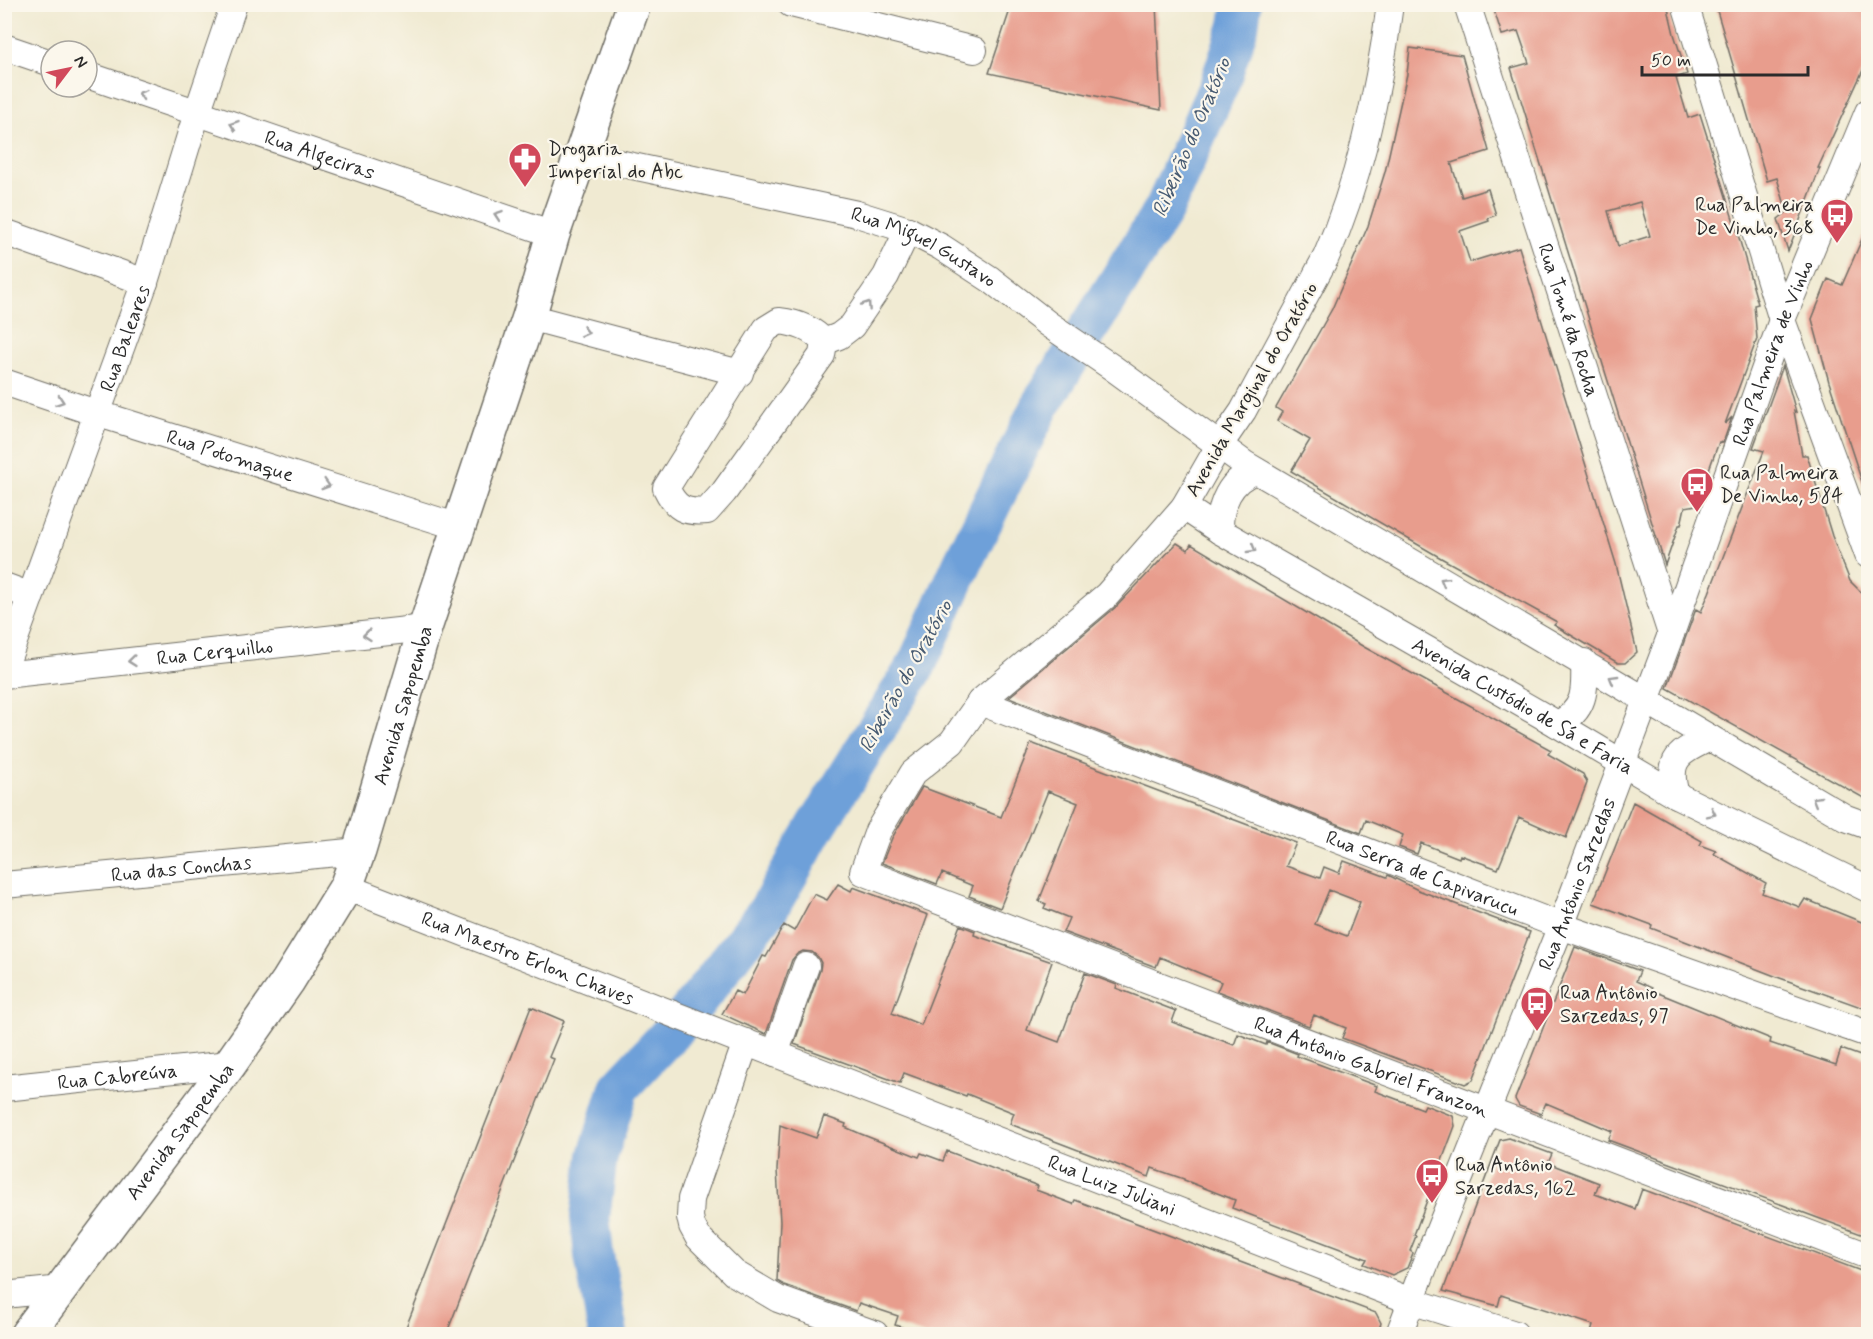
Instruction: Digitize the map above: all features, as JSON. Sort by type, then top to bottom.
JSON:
[{"type":"main road","name":"Avenida Sapopemba","points":[[27,1335],[230,1064],[288,981],[346,887],[359,851],[425,628],[529,317],[553,234],[634,4]]},
{"type":"street","name":"Rua Baleares","points":[[4,669],[99,414],[145,282],[197,112],[234,4]]},
{"type":"street","points":[[791,4],[974,50]]},
{"type":"street","name":"Avenida Marginal do Oratório","points":[[868,874],[878,831],[909,777],[951,742],[980,702],[1107,595],[1184,507],[1219,446],[1243,411],[1336,235],[1369,129],[1383,60],[1390,4]]},
{"type":"street","name":"Rua Tomé da Rocha","points":[[1467,4],[1671,634]]},
{"type":"street","points":[[1685,4],[1782,320],[1869,555]]},
{"type":"street","points":[[4,47],[39,59]]},
{"type":"street","name":"Rua Algeciras","points":[[99,79],[553,234]]},
{"type":"street","name":"Rua Palmeira de Vinho","points":[[1646,699],[1782,320],[1869,112]]},
{"type":"street","name":"Rua Miguel Gustavo","points":[[581,155],[857,214],[908,230],[941,247],[990,279],[1048,324],[1113,368],[1219,446]]},
{"type":"street","points":[[824,342],[839,336],[852,326],[886,276],[908,230]]},
{"type":"street","points":[[4,232],[145,282]]},
{"type":"street","points":[[529,317],[740,373]]},
{"type":"street","points":[[779,321],[797,323],[817,333],[824,342],[822,355],[724,492],[707,511],[689,513],[673,502],[666,488],[740,373],[766,329],[779,321]]},
{"type":"street","name":"Rua Potomaque","points":[[4,382],[99,414],[459,526]]},
{"type":"street","points":[[1219,446],[1256,471],[1846,818],[1869,826]]},
{"type":"street","points":[[1220,531],[1220,516],[1232,486],[1240,478],[1256,471]]},
{"type":"street","name":"Avenida Custódio de Sá e Faria","points":[[1184,507],[1220,531],[1557,724],[1676,795],[1869,890]]},
{"type":"street","points":[[4,586],[32,596]]},
{"type":"street","name":"Rua Cerquilho","points":[[4,675],[425,628]]},
{"type":"street","points":[[1557,724],[1575,712],[1584,695],[1584,662]]},
{"type":"street","name":"Rua Antônio Sarzedas","points":[[1399,1335],[1561,926],[1646,699]]},
{"type":"street","name":"Rua Serra de Capivarucu","points":[[980,702],[1561,926],[1869,1034]]},
{"type":"street","points":[[1676,795],[1671,772],[1677,758],[1683,751],[1710,738]]},
{"type":"street","name":"Rua das Conchas","points":[[4,885],[359,851]]},
{"type":"street","name":"Rua Antônio Gabriel Franzon","points":[[868,874],[1869,1256]]},
{"type":"street","name":"Rua Maestro Erlon Chaves","points":[[346,887],[710,1029]]},
{"type":"street","points":[[775,1054],[806,966]]},
{"type":"street","name":"Rua Luiz Juliani","points":[[710,1029],[1411,1301],[1515,1335]]},
{"type":"street","points":[[746,1042],[694,1189],[689,1208],[692,1226],[698,1237],[734,1273],[778,1299],[849,1330],[875,1335]]},
{"type":"street","name":"Rua Cabreúva","points":[[4,1088],[230,1064]]},
{"type":"street","points":[[4,1295],[62,1289]]},
{"type":"building","points":[[1012,4],[1156,4],[1161,110],[989,73]]},
{"type":"building","points":[[1492,4],[1667,4],[1687,74],[1676,78],[1688,118],[1700,114],[1739,238],[1758,304],[1754,305],[1757,339],[1725,424],[1732,417],[1723,443],[1719,442],[1696,505],[1685,507],[1681,525],[1679,525],[1665,565],[1511,68],[1529,63],[1518,31],[1502,35]],"holes":[[[1640,202],[1650,236],[1618,246],[1608,211]]]},
{"type":"building","points":[[1715,4],[1869,4],[1869,57],[1818,168],[1820,168],[1788,251],[1778,219],[1787,212],[1777,178],[1767,181]]},
{"type":"building","points":[[1410,48],[1462,55],[1489,151],[1451,163],[1462,197],[1488,189],[1496,215],[1488,218],[1489,221],[1460,231],[1470,262],[1519,247],[1616,564],[1637,652],[1625,663],[1618,663],[1554,625],[1557,622],[1291,471],[1310,440],[1277,421],[1282,412],[1276,408],[1332,309],[1368,226],[1385,172],[1407,74]]},
{"type":"building","points":[[1869,223],[1869,490],[1865,491],[1829,382],[1812,319],[1828,279],[1842,285]]},
{"type":"building","points":[[1783,366],[1796,412],[1794,411],[1802,455],[1807,455],[1832,536],[1850,581],[1869,600],[1869,801],[1667,688],[1696,609],[1701,612],[1764,451],[1753,448]]},
{"type":"building","points":[[1177,543],[1188,550],[1191,544],[1364,647],[1551,750],[1548,754],[1583,774],[1587,783],[1566,838],[1519,817],[1498,869],[1460,855],[1459,858],[1421,843],[1417,854],[1399,847],[1403,835],[1366,820],[1361,833],[1009,697],[1117,606]]},
{"type":"building","points":[[1031,743],[1296,843],[1286,866],[1320,878],[1324,867],[1339,873],[1344,861],[1387,877],[1388,875],[1418,890],[1530,932],[1473,1080],[1465,1084],[1342,1038],[1346,1028],[1314,1015],[1309,1026],[1217,991],[1221,982],[1160,957],[1156,967],[1063,932],[1069,918],[1044,908],[1046,904],[1039,901],[1078,803],[1048,791],[1000,908],[969,896],[973,886],[942,873],[937,884],[882,863],[892,838],[922,787],[1001,817]],"holes":[[[1329,890],[1360,902],[1347,936],[1315,924]]]},
{"type":"building","points":[[1633,802],[1702,841],[1700,845],[1716,851],[1714,854],[1766,883],[1762,893],[1800,907],[1805,899],[1869,925],[1869,1010],[1651,928],[1652,925],[1593,903]]},
{"type":"building","points":[[838,884],[851,891],[853,887],[928,915],[892,1013],[921,1025],[960,925],[975,931],[974,935],[1052,962],[1027,1030],[1059,1042],[1085,973],[1117,985],[1116,988],[1176,1011],[1172,1022],[1234,1045],[1238,1034],[1266,1045],[1267,1042],[1298,1054],[1297,1056],[1377,1086],[1375,1091],[1423,1109],[1425,1105],[1453,1116],[1455,1126],[1414,1235],[1416,1236],[1410,1251],[1413,1253],[1407,1268],[1392,1275],[1364,1264],[1367,1259],[1232,1208],[1235,1200],[1184,1179],[1152,1168],[1149,1177],[1010,1124],[1014,1113],[967,1094],[966,1096],[904,1073],[900,1083],[794,1044],[820,970],[821,963],[812,952],[803,951],[792,960],[766,1034],[722,1014],[735,991],[743,995],[763,956],[766,957],[784,925],[794,931],[814,894],[827,900]]},
{"type":"building","points":[[1575,947],[1640,971],[1636,981],[1652,988],[1651,990],[1771,1039],[1770,1043],[1836,1065],[1841,1049],[1869,1059],[1869,1237],[1608,1140],[1612,1131],[1546,1103],[1541,1114],[1519,1106],[1515,1099]]},
{"type":"building","points":[[531,1007],[564,1021],[549,1057],[554,1059],[446,1335],[403,1335]]},
{"type":"building","points":[[824,1116],[846,1124],[845,1127],[861,1134],[919,1157],[921,1153],[943,1161],[947,1151],[1038,1186],[1036,1190],[1073,1204],[1075,1200],[1376,1313],[1381,1323],[1377,1335],[925,1335],[895,1325],[898,1316],[859,1303],[856,1311],[784,1285],[777,1281],[780,1222],[777,1170],[780,1125],[816,1138]]},
{"type":"building","points":[[1509,1138],[1552,1154],[1548,1163],[1599,1183],[1595,1194],[1635,1209],[1642,1189],[1869,1274],[1869,1335],[1590,1335],[1593,1325],[1501,1295],[1498,1306],[1443,1291],[1500,1140]]},
{"type":"waterway","name":"Ribeirão do Oratório","points":[[608,1334],[594,1255],[590,1217],[598,1156],[619,1088],[679,1024],[768,910],[817,825],[916,666],[964,560],[1041,404],[1164,209],[1220,82],[1239,26],[1242,4]]},
{"type":"place","name":"Drogaria Imperial do Abc","points":[[525,188]]},
{"type":"place","name":"Rua Palmeira De Vinho, 368","points":[[1837,244]]},
{"type":"place","name":"Rua Palmeira De Vinho, 584","points":[[1697,513]]},
{"type":"place","name":"Rua Antônio Sarzedas, 97","points":[[1537,1032]]},
{"type":"place","name":"Rua Antônio Sarzedas, 162","points":[[1432,1204]]}]
